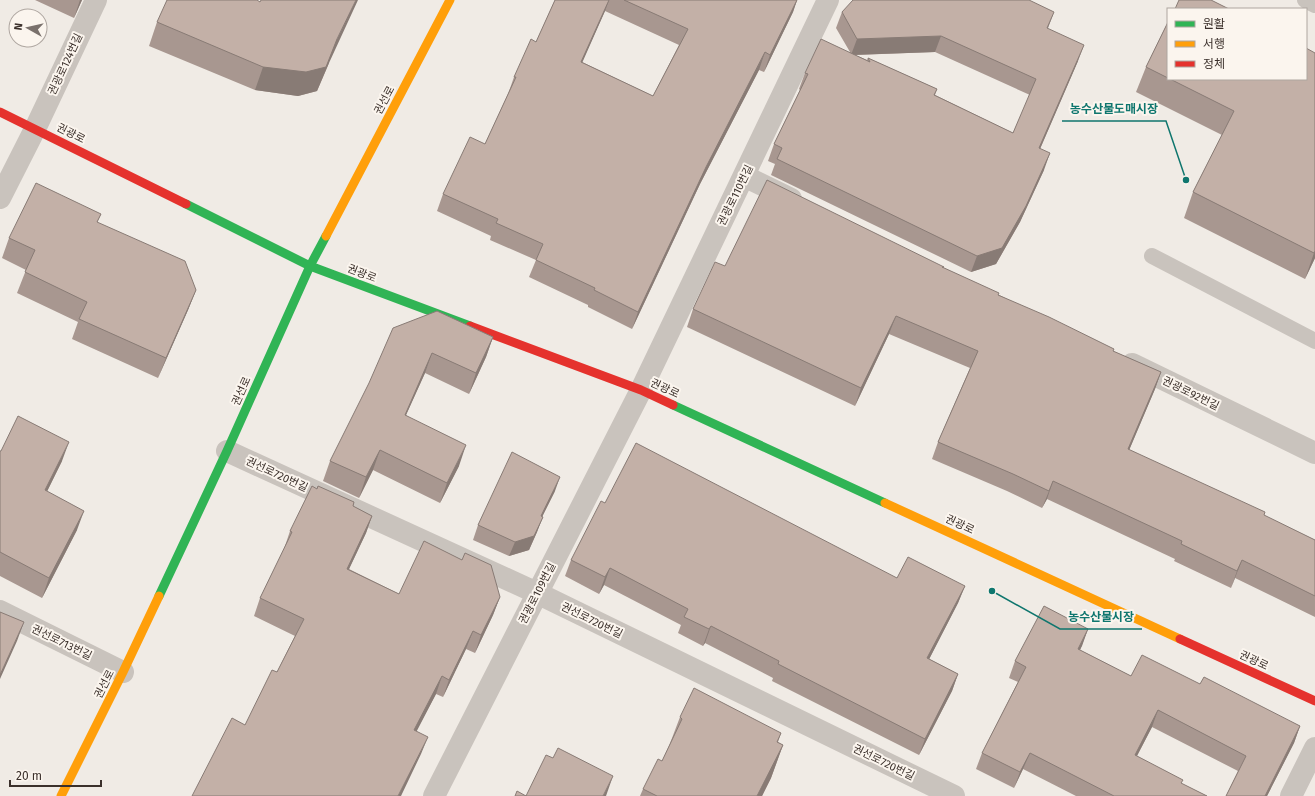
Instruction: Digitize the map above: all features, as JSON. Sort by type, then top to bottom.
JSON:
[{"type":"street","name":"권광로124번길","points":[[0,198],[35,129],[96,0]]},
{"type":"street","name":"권선로","points":[[61,796],[123,672],[227,451],[310,266],[450,0]]},
{"type":"street","name":"권광로110번길","points":[[641,390],[828,0]]},
{"type":"street","name":"권광로","points":[[0,112],[310,266],[641,390],[1315,701]]},
{"type":"street","points":[[744,176],[808,207]]},
{"type":"street","name":"권광로92번길","points":[[1115,356],[1315,453]]},
{"type":"street","name":"권광로109번길","points":[[434,796],[641,390]]},
{"type":"street","name":"권선로720번길","points":[[227,451],[537,593],[954,796]]},
{"type":"street","name":"권선로713번길","points":[[0,612],[123,672]]},
{"type":"street","points":[[1291,796],[1315,748]]},
{"type":"lane","points":[[1305,0],[1315,5]]},
{"type":"lane","points":[[1152,256],[1315,341]]},
{"type":"building","points":[[167,0],[257,0],[260,2],[261,0],[356,0],[337,39],[326,67],[306,72],[263,67],[157,22]]},
{"type":"building","points":[[555,0],[609,0],[581,62],[653,96],[688,29],[624,0],[797,0],[770,55],[765,52],[706,167],[638,312],[594,290],[595,288],[536,260],[543,244],[496,223],[498,219],[443,194],[470,137],[485,144],[516,77],[514,77],[531,39],[536,42]]},
{"type":"building","points":[[853,0],[1029,0],[1054,12],[1047,28],[1084,45],[1039,148],[1050,153],[1026,206],[1002,248],[977,256],[777,159],[782,148],[774,144],[808,74],[805,73],[821,39],[870,62],[868,58],[937,89],[934,95],[1013,133],[1036,79],[941,36],[857,39],[842,12]]},
{"type":"building","points":[[1179,0],[1211,0],[1227,8],[1175,8]]},
{"type":"building","points":[[1167,24],[1167,78],[1146,67]]},
{"type":"building","points":[[1307,49],[1315,53],[1314,253],[1193,192],[1234,111],[1172,80],[1307,80]]},
{"type":"building","points":[[767,180],[944,267],[942,267],[999,293],[998,295],[1049,317],[1114,349],[1113,351],[1161,372],[1128,449],[1265,512],[1264,515],[1315,540],[1315,596],[1242,560],[1237,571],[1181,544],[1182,541],[1053,481],[1049,491],[938,442],[978,351],[896,316],[861,388],[693,309],[715,262],[725,266]]},
{"type":"building","points":[[36,183],[101,214],[97,222],[185,261],[196,290],[166,358],[79,319],[87,302],[25,272],[35,250],[9,238]]},
{"type":"building","points":[[437,311],[493,337],[476,373],[432,353],[405,415],[466,445],[447,483],[380,450],[366,477],[330,461],[369,383],[393,328]]},
{"type":"building","points":[[18,416],[69,442],[45,490],[84,511],[49,578],[0,552],[0,451]]},
{"type":"building","points":[[636,443],[897,578],[908,557],[965,586],[927,658],[958,674],[925,739],[778,664],[779,661],[711,626],[709,629],[684,617],[688,609],[610,568],[605,577],[571,560],[601,501],[605,503]]},
{"type":"building","points":[[512,452],[560,477],[541,516],[543,517],[534,536],[515,542],[478,525]]},
{"type":"building","points":[[312,486],[317,489],[318,486],[354,502],[353,506],[372,516],[347,569],[399,594],[424,541],[462,560],[465,553],[491,565],[500,597],[481,635],[473,631],[449,680],[442,676],[414,730],[428,737],[398,796],[192,796],[232,718],[245,725],[272,670],[277,672],[304,619],[260,598],[292,532],[290,531]]},
{"type":"building","points":[[1044,606],[1088,629],[1078,649],[1131,676],[1142,655],[1200,684],[1204,677],[1300,726],[1265,796],[1226,796],[1246,756],[1158,710],[1135,755],[1183,780],[1181,783],[1207,796],[1114,796],[1030,753],[1020,772],[982,753],[1026,667],[1015,661]]},
{"type":"building","points":[[0,612],[24,622],[0,675]]},
{"type":"building","points":[[694,688],[781,733],[777,742],[783,745],[757,796],[657,796],[643,789],[658,759],[662,761],[682,719],[680,717]]},
{"type":"building","points":[[558,748],[613,776],[603,796],[526,796],[546,755],[553,758]]},
{"type":"building","points":[[517,791],[526,796],[515,796]]},
{"type":"traffic: fast","points":[[186,204],[310,266],[470,326]]},
{"type":"traffic: fast","points":[[159,596],[227,451],[310,266],[326,236]]},
{"type":"traffic: fast","points":[[673,405],[885,503]]},
{"type":"traffic: slow","points":[[326,236],[450,0]]},
{"type":"traffic: slow","points":[[885,503],[1180,639]]},
{"type":"traffic: slow","points":[[61,796],[159,596]]},
{"type":"traffic: jam","points":[[0,112],[186,204]]},
{"type":"traffic: jam","points":[[470,326],[641,390],[673,405]]},
{"type":"traffic: jam","points":[[1180,639],[1315,701]]},
{"type":"place","name":"농수산물도매시장","points":[[1186,180]]},
{"type":"place","name":"농수산물시장","points":[[992,591]]}]
